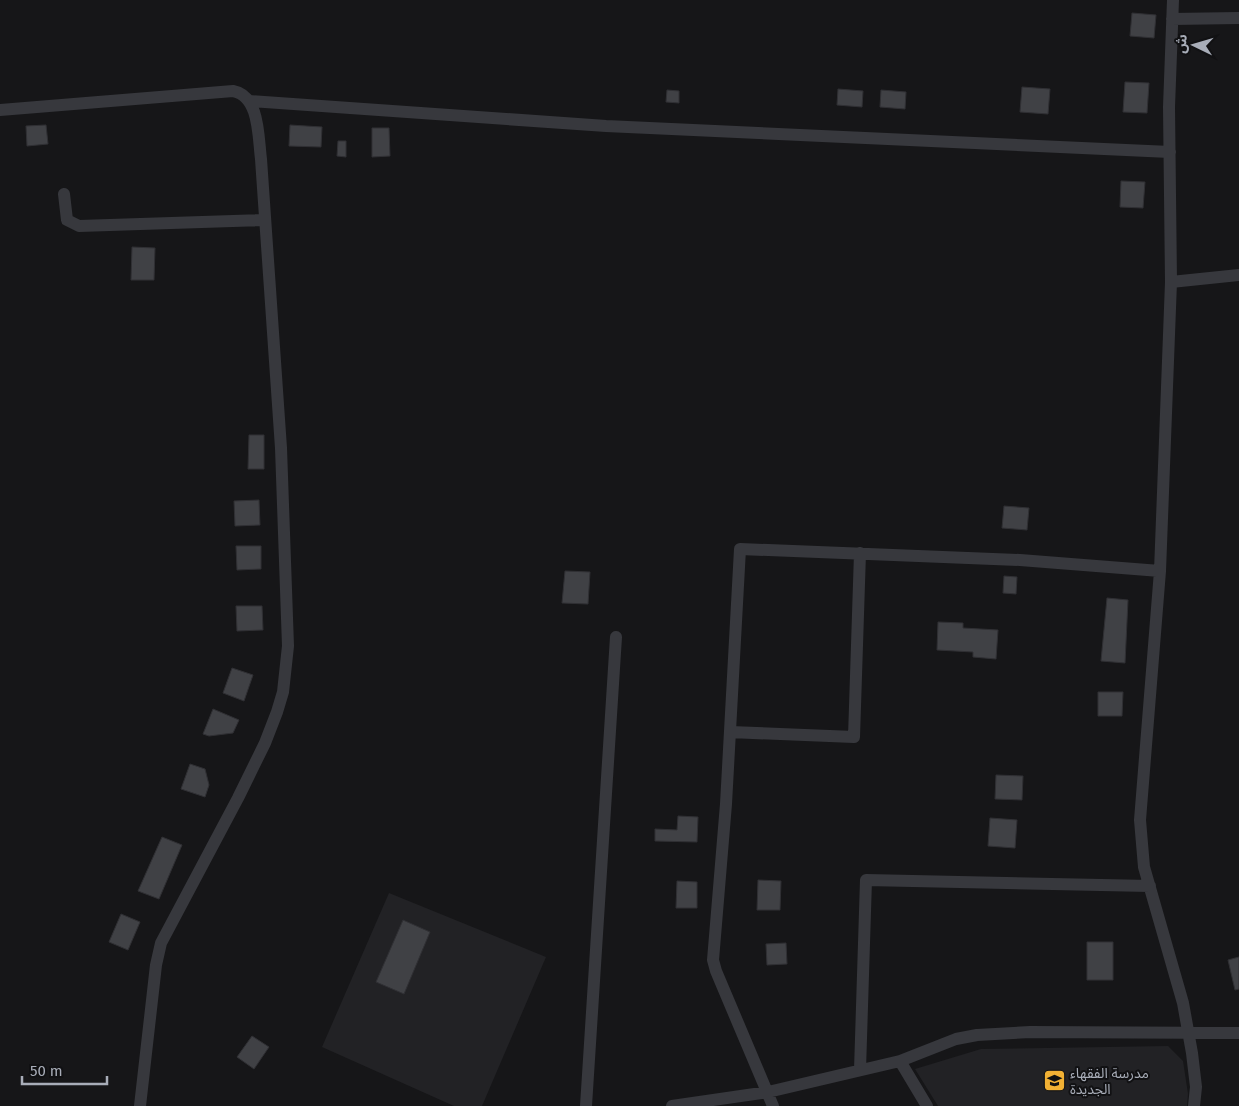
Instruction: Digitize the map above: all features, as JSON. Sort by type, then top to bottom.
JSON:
[{"type":"street","points":[[1173,0],[1170,152],[1171,282],[1160,571],[1140,820],[1144,867],[1182,1003],[1188,1034],[1196,1087],[1194,1106]]},
{"type":"street","points":[[1172,19],[1239,18]]},
{"type":"street","points":[[0,110],[233,91],[241,94],[249,101],[256,118],[261,158],[282,486],[288,646],[283,692],[278,712],[265,743],[161,943],[156,965],[140,1106]]},
{"type":"street","points":[[249,101],[606,126],[1170,152]]},
{"type":"street","points":[[64,194],[67,220],[79,226],[264,220]]},
{"type":"street","points":[[1171,282],[1239,275]]},
{"type":"street","points":[[773,1106],[713,960],[730,732],[740,549],[1020,560],[1160,571]]},
{"type":"street","points":[[730,732],[854,737],[860,553]]},
{"type":"street","points":[[586,1106],[616,637]]},
{"type":"street","points":[[860,1070],[866,880],[1150,886]]},
{"type":"street","points":[[672,1106],[768,1092],[900,1061],[956,1039],[991,1033],[1239,1033]]},
{"type":"street","points":[[900,1061],[927,1106]]},
{"type":"shaded area","points":[[389,893],[546,957],[482,1106],[454,1106],[322,1047]]},
{"type":"shaded area","name":"مدرسة الفقهاء الجديدة","points":[[1168,1046],[1183,1061],[1188,1094],[1187,1106],[938,1106],[915,1069],[981,1049]]},
{"type":"building","points":[[1132,13],[1156,15],[1154,38],[1130,36]]},
{"type":"building","points":[[1125,82],[1149,83],[1147,113],[1123,112]]},
{"type":"building","points":[[1022,87],[1050,89],[1048,114],[1020,112]]},
{"type":"building","points":[[838,89],[863,91],[862,107],[837,105]]},
{"type":"building","points":[[667,90],[679,91],[679,103],[666,102]]},
{"type":"building","points":[[881,90],[906,92],[905,109],[880,107]]},
{"type":"building","points":[[46,125],[48,144],[27,146],[26,126]]},
{"type":"building","points":[[290,125],[322,127],[321,147],[289,146]]},
{"type":"building","points":[[372,128],[389,128],[390,156],[372,157]]},
{"type":"building","points":[[338,141],[346,141],[346,157],[337,156]]},
{"type":"building","points":[[1121,181],[1145,182],[1143,208],[1120,207]]},
{"type":"building","points":[[132,247],[155,248],[154,280],[131,280]]},
{"type":"building","points":[[249,435],[264,435],[264,469],[248,469]]},
{"type":"building","points":[[259,500],[260,525],[235,526],[234,501]]},
{"type":"building","points":[[1004,506],[1029,508],[1027,530],[1002,528]]},
{"type":"building","points":[[236,546],[261,546],[261,569],[237,570]]},
{"type":"building","points":[[565,571],[590,572],[588,604],[562,603]]},
{"type":"building","points":[[1004,576],[1017,577],[1016,594],[1003,593]]},
{"type":"building","points":[[1107,598],[1128,600],[1125,663],[1101,661]]},
{"type":"building","points":[[236,606],[262,606],[263,630],[237,631]]},
{"type":"building","points":[[938,622],[963,623],[963,628],[998,630],[996,659],[973,657],[973,652],[937,650]]},
{"type":"building","points":[[232,668],[253,675],[244,701],[223,693]]},
{"type":"building","points":[[1098,692],[1123,692],[1122,716],[1098,716]]},
{"type":"building","points":[[213,709],[239,720],[233,733],[209,736],[203,734]]},
{"type":"building","points":[[190,764],[205,769],[209,785],[205,797],[181,789]]},
{"type":"building","points":[[996,775],[1023,776],[1022,800],[995,799]]},
{"type":"building","points":[[678,816],[698,817],[697,842],[655,841],[655,829],[677,830]]},
{"type":"building","points":[[990,818],[1017,820],[1015,848],[988,846]]},
{"type":"building","points":[[162,837],[182,845],[159,899],[138,891]]},
{"type":"building","points":[[758,880],[781,881],[780,910],[757,910]]},
{"type":"building","points":[[677,881],[697,882],[697,908],[676,908]]},
{"type":"building","points":[[121,914],[140,922],[128,950],[109,942]]},
{"type":"building","points":[[403,920],[430,932],[404,994],[376,982]]},
{"type":"building","points":[[1087,942],[1113,942],[1113,980],[1087,980]]},
{"type":"building","points":[[786,943],[787,964],[767,965],[766,944]]},
{"type":"building","points":[[1239,957],[1239,989],[1235,990],[1228,960]]},
{"type":"building","points":[[252,1036],[269,1047],[254,1069],[237,1057]]},
{"type":"place","name":"مدرسة الفقهاء الجديدة","points":[[1054,1081]]}]
